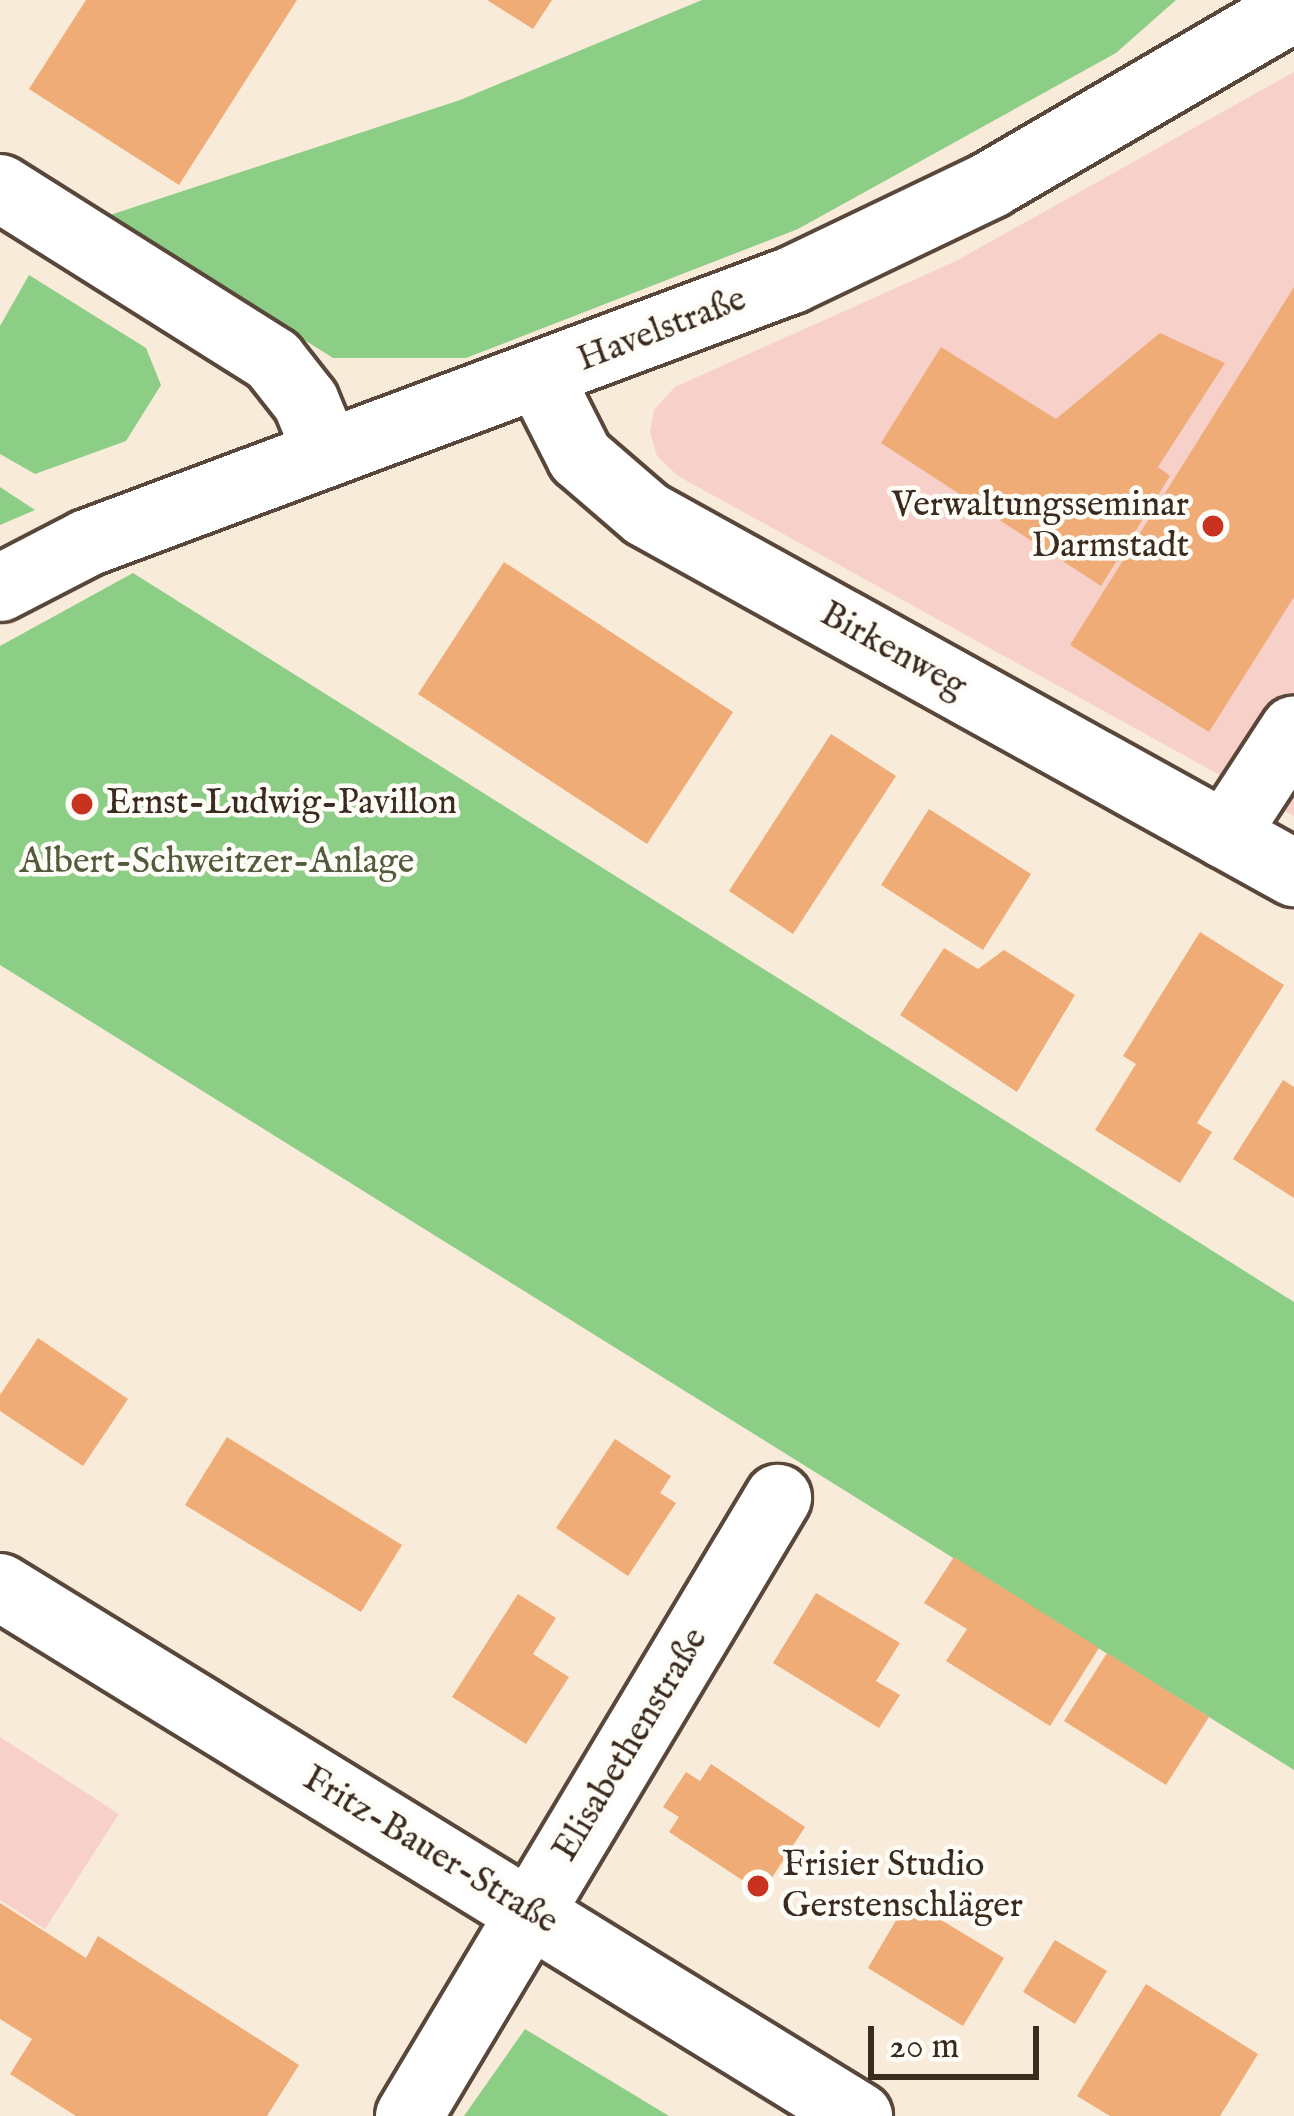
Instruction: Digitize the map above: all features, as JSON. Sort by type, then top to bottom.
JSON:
[{"type":"street","name":"Havelstraße","points":[[0,588],[87,543],[540,378],[891,234],[1150,97],[1294,8]]},
{"type":"street","points":[[0,188],[273,360],[306,401],[327,453]]},
{"type":"street","name":"Birkenweg","points":[[540,378],[566,437],[627,501],[1294,873]]},
{"type":"street","points":[[1226,835],[1294,729]]},
{"type":"street","name":"Elisabethenstraße","points":[[409,2116],[778,1498]]},
{"type":"street","name":"Fritz-Bauer-Straße","points":[[0,1587],[859,2116]]},
{"type":"shaded area","points":[[1294,72],[1294,816],[678,476],[657,456],[650,432],[654,410],[675,387],[956,261]]},
{"type":"shaded area","points":[[0,1737],[119,1814],[45,1929],[0,1900]]},
{"type":"green space","points":[[702,0],[1176,0],[1116,53],[798,229],[466,358],[333,358],[107,216],[460,100]]},
{"type":"green space","points":[[29,275],[146,348],[161,385],[126,441],[35,474],[0,454],[0,326]]},
{"type":"green space","points":[[0,487],[35,510],[0,525]]},
{"type":"green space","name":"Albert-Schweitzer-Anlage","points":[[133,573],[1294,1302],[1294,1770],[0,965],[0,646]]},
{"type":"green space","points":[[525,2029],[669,2116],[464,2116]]},
{"type":"building","points":[[86,0],[297,0],[179,185],[29,89]]},
{"type":"building","points":[[487,0],[552,0],[533,29]]},
{"type":"building","points":[[1294,287],[1294,597],[1209,732],[1070,645]]},
{"type":"building","points":[[1160,333],[1225,363],[1158,467],[1170,476],[1101,586],[881,443],[941,347],[1056,419]]},
{"type":"building","points":[[504,562],[733,712],[647,844],[418,694]]},
{"type":"building","points":[[831,734],[896,776],[793,934],[729,891]]},
{"type":"building","points":[[929,809],[1031,874],[983,950],[881,885]]},
{"type":"building","points":[[1200,932],[1284,985],[1197,1123],[1212,1132],[1180,1183],[1095,1130],[1136,1064],[1123,1056]]},
{"type":"building","points":[[944,948],[978,969],[1004,950],[1075,995],[1017,1092],[900,1015]]},
{"type":"building","points":[[1283,1080],[1294,1087],[1294,1198],[1233,1159]]},
{"type":"building","points":[[38,1338],[128,1399],[83,1466],[0,1411],[0,1395]]},
{"type":"building","points":[[227,1437],[402,1545],[361,1612],[185,1505]]},
{"type":"building","points":[[615,1439],[671,1476],[660,1493],[676,1503],[628,1576],[556,1528]]},
{"type":"building","points":[[954,1557],[1099,1648],[1050,1726],[946,1661],[967,1629],[924,1603]]},
{"type":"building","points":[[816,1593],[900,1643],[876,1681],[900,1695],[879,1728],[773,1663]]},
{"type":"building","points":[[518,1594],[556,1618],[533,1654],[569,1677],[526,1744],[452,1697]]},
{"type":"building","points":[[1107,1653],[1209,1717],[1166,1785],[1064,1721]]},
{"type":"building","points":[[711,1764],[805,1827],[762,1893],[669,1832],[679,1817],[663,1807],[686,1772],[700,1781]]},
{"type":"building","points":[[908,1900],[1004,1958],[963,2026],[868,1968]]},
{"type":"building","points":[[0,1903],[86,1958],[98,1936],[299,2065],[267,2116],[76,2116],[10,2074],[32,2039],[0,2019]]},
{"type":"building","points":[[1055,1940],[1107,1971],[1075,2024],[1023,1992]]},
{"type":"building","points":[[1146,1984],[1258,2054],[1220,2116],[1110,2116],[1077,2096]]},
{"type":"place","name":"Verwaltungsseminar Darmstadt","points":[[1213,526]]},
{"type":"place","name":"Ernst-Ludwig-Pavillon","points":[[82,804]]},
{"type":"place","name":"Frisier Studio Gerstenschläger","points":[[758,1886]]}]
